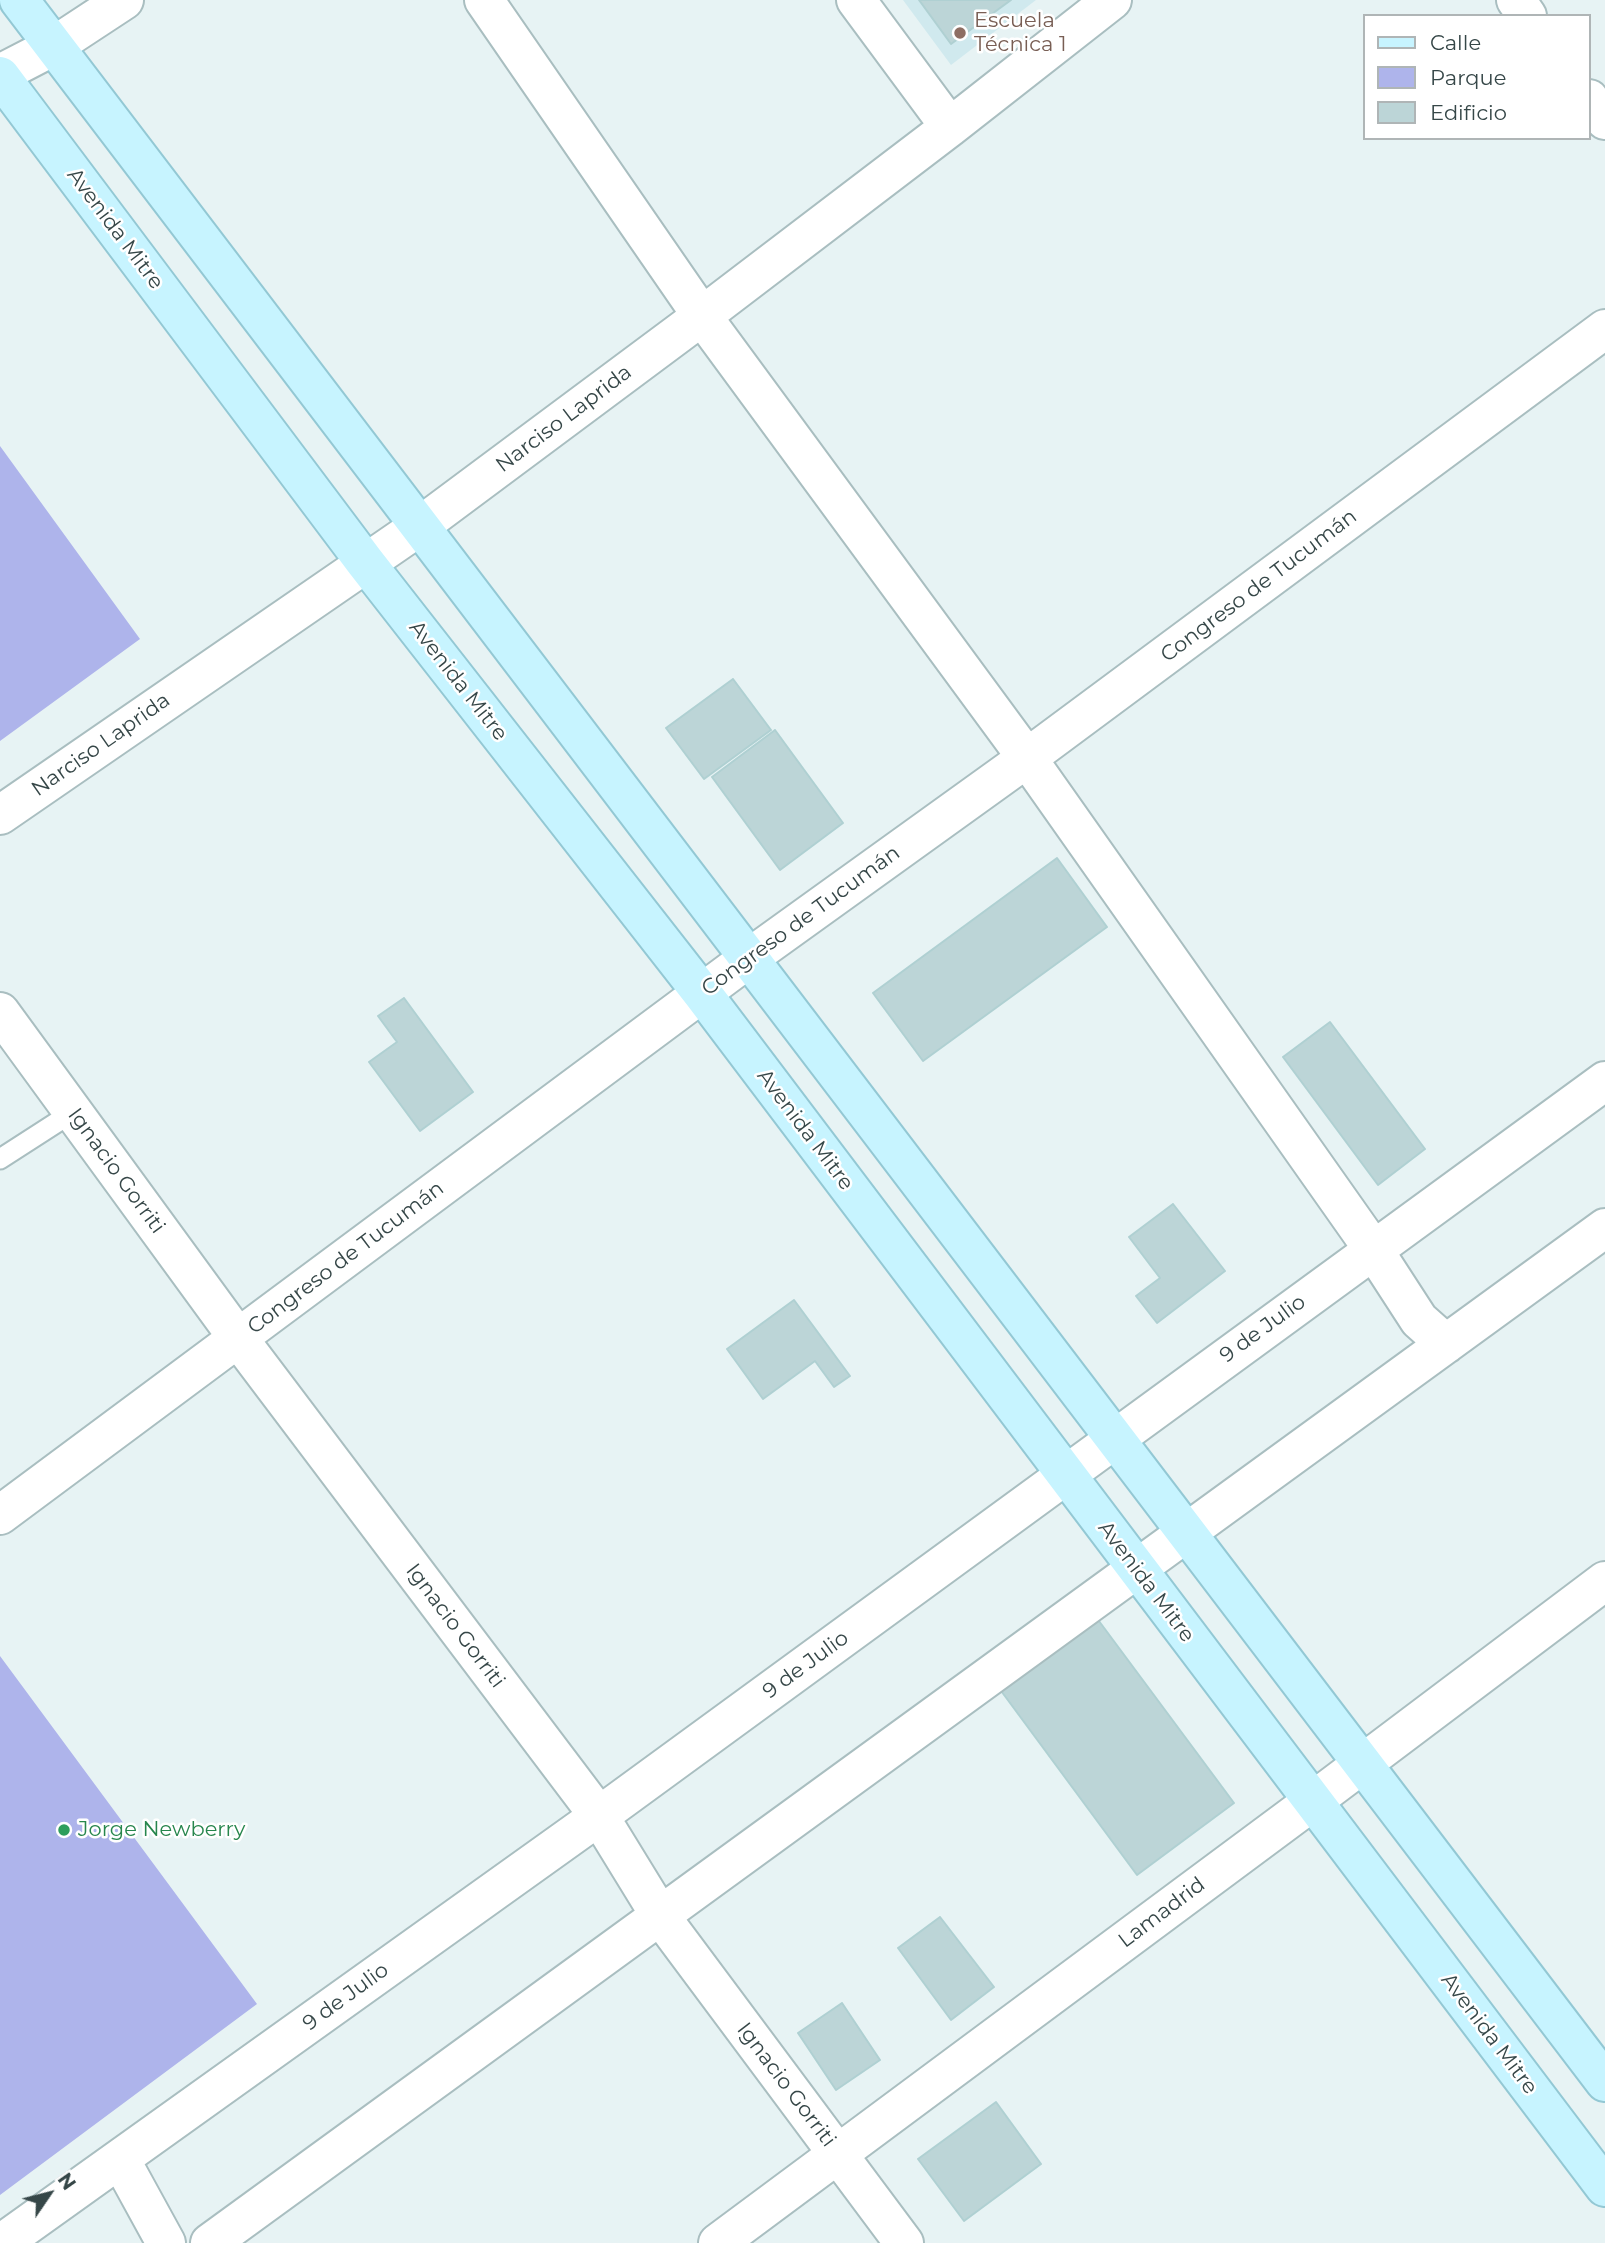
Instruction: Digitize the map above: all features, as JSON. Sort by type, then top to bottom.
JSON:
[{"type":"main road","points":[[19,0],[1605,2082]]},
{"type":"main road","name":"Avenida Mitre","points":[[0,75],[365,562],[702,993],[1605,2187]]},
{"type":"street","points":[[0,75],[54,46],[124,0]]},
{"type":"street","points":[[484,0],[702,316],[1027,758],[1373,1249],[1419,1320],[1446,1344]]},
{"type":"street","points":[[856,0],[950,127]]},
{"type":"street","name":"Narciso Laprida","points":[[0,815],[419,526],[702,316],[1112,0]]},
{"type":"street","points":[[1591,102],[1605,120]]},
{"type":"street","name":"Congreso de Tucumán","points":[[0,1515],[749,958],[1027,758],[1605,329]]},
{"type":"street","name":"Ignacio Gorriti","points":[[0,1012],[237,1338],[599,1816],[661,1917],[904,2243]]},
{"type":"street","name":"9 de Julio","points":[[2,2243],[599,1816],[1373,1249],[1601,1091]]},
{"type":"street","points":[[210,2243],[1605,1228]]},
{"type":"street","name":"Lamadrid","points":[[718,2243],[1605,1581]]},
{"type":"street","points":[[120,2159],[166,2243]]},
{"type":"lane","points":[[0,1158],[73,1112]]},
{"type":"shaded area","name":"Escuela Técnica 1","points":[[903,0],[1036,0],[951,65]]},
{"type":"green space","points":[[0,446],[140,639],[0,741]]},
{"type":"green space","name":"Jorge Newberry","points":[[0,1656],[257,2004],[0,2195]]},
{"type":"building","points":[[919,0],[1011,0],[951,44]]},
{"type":"building","points":[[733,679],[771,730],[704,779],[666,728]]},
{"type":"building","points":[[775,730],[843,823],[780,870],[712,777]]},
{"type":"building","points":[[1057,858],[1107,927],[923,1061],[873,993]]},
{"type":"building","points":[[404,998],[473,1092],[420,1131],[369,1062],[397,1042],[378,1016]]},
{"type":"building","points":[[1330,1022],[1425,1149],[1378,1185],[1283,1057]]},
{"type":"building","points":[[1173,1204],[1225,1271],[1157,1323],[1136,1296],[1160,1278],[1129,1237]]},
{"type":"building","points":[[794,1300],[850,1376],[834,1387],[815,1361],[763,1399],[727,1349]]},
{"type":"building","points":[[1093,1613],[1234,1803],[1137,1875],[996,1684]]},
{"type":"building","points":[[940,1917],[994,1987],[951,2020],[898,1948]]},
{"type":"building","points":[[842,2003],[880,2060],[836,2090],[798,2033]]},
{"type":"building","points":[[996,2102],[1041,2164],[964,2221],[918,2159]]},
{"type":"place","name":"Escuela Técnica 1","points":[[960,33]]},
{"type":"place","name":"Jorge Newberry","points":[[64,1830]]}]
